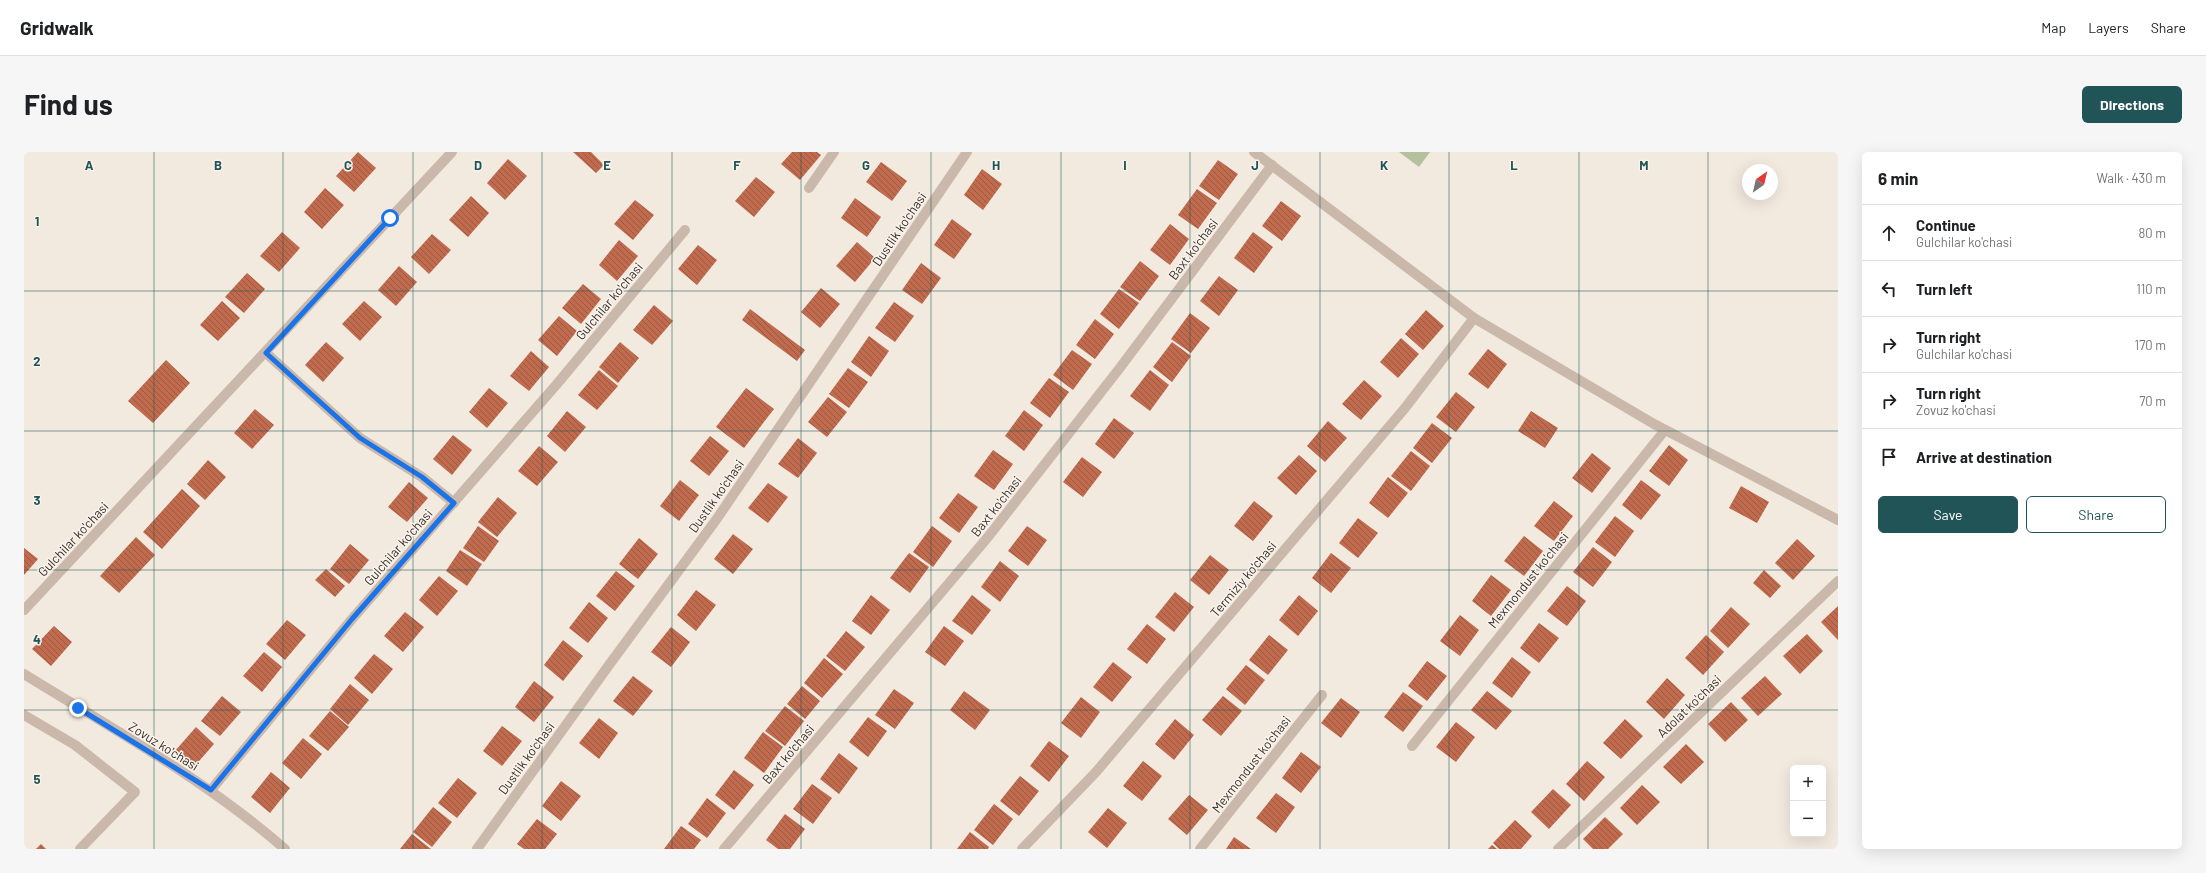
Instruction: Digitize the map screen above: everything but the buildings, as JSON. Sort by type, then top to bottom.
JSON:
[{"type":"street","name":"Gulchilar ko'chasi","points":[[24,610],[266,353],[452,152]]},
{"type":"street","points":[[809,188],[834,152]]},
{"type":"street","name":"Dustlik ko'chasi","points":[[477,849],[608,665],[716,520],[967,152]]},
{"type":"street","points":[[1254,152],[1474,318],[1665,430],[1838,520]]},
{"type":"street","name":"Baxt ko'chasi","points":[[724,849],[988,537],[1119,369],[1272,165]]},
{"type":"street","name":"Gulchilar ko'chasi","points":[[211,790],[352,619],[558,384],[685,230]]},
{"type":"street","name":"Termiziy ko'chasi","points":[[1022,849],[1096,772],[1405,408],[1474,318]]},
{"type":"street","points":[[266,353],[360,438],[422,477],[454,503]]},
{"type":"street","name":"Mexmondust ko'chasi","points":[[1412,746],[1665,430]]},
{"type":"street","name":"Adolat ko'chasi","points":[[1558,849],[1838,581]]},
{"type":"street","name":"Zovuz ko'chasi","points":[[24,674],[211,790],[254,822],[285,849]]},
{"type":"street","name":"Mexmondust ko'chasi","points":[[1200,849],[1322,695]]},
{"type":"street","points":[[24,715],[75,745],[135,792],[80,849]]},
{"type":"green space","points":[[1399,152],[1430,152],[1419,167]]},
{"type":"route","points":[[78,708],[211,790],[352,619],[454,503],[422,477],[360,438],[266,353],[390,218]]}]
